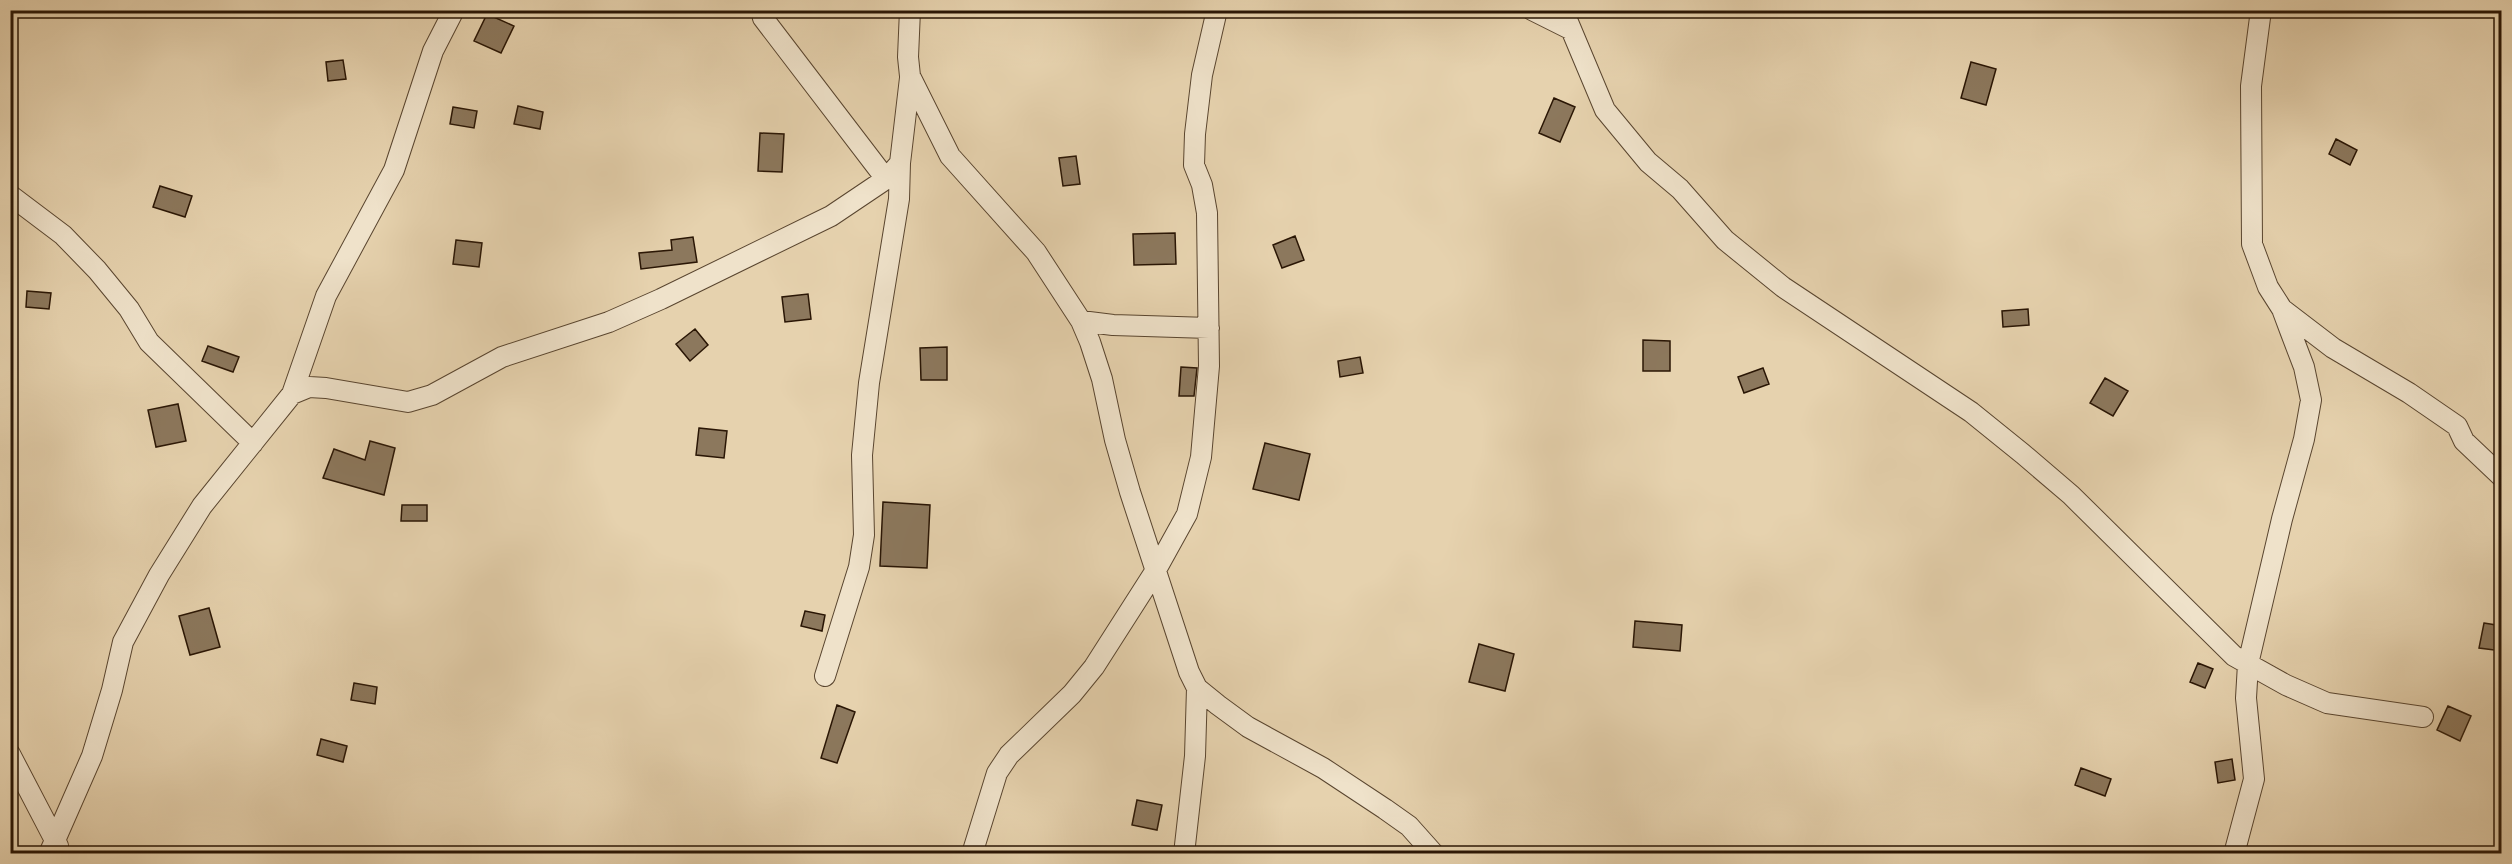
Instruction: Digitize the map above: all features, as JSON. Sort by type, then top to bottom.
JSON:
[{"type":"street","points":[[55,848],[92,756],[112,690],[123,642],[159,575],[202,506],[292,394],[326,296],[393,170],[433,51],[454,10]]},
{"type":"street","points":[[761,10],[763,18],[886,179]]},
{"type":"street","points":[[825,676],[859,567],[864,535],[862,455],[869,383],[899,199],[900,163],[910,76],[908,57],[910,10]]},
{"type":"street","points":[[972,854],[997,773],[1010,755],[1072,694],[1094,667],[1156,570],[1186,514],[1201,457],[1209,366],[1207,213],[1202,185],[1194,165],[1195,134],[1202,75],[1218,10]]},
{"type":"street","points":[[1532,10],[1566,20],[1605,110],[1648,162],[1680,189],[1725,240],[1783,287],[1971,412],[2014,447],[2071,495],[2234,656],[2286,685],[2327,703],[2423,717]]},
{"type":"street","points":[[2234,854],[2254,778],[2246,698],[2248,664],[2282,519],[2304,439],[2311,400],[2304,367],[2282,309],[2268,287],[2252,244],[2251,86],[2261,10]]},
{"type":"street","points":[[910,76],[950,156],[1036,252],[1081,321],[1102,379],[1126,482],[1197,688],[1195,756],[1184,854]]},
{"type":"street","points":[[292,394],[309,387],[326,388],[408,402],[432,395],[502,357],[609,322],[831,216],[886,179],[900,163]]},
{"type":"street","points":[[10,195],[63,235],[97,270],[129,309],[149,342],[253,443]]},
{"type":"street","points":[[2282,309],[2333,348],[2409,393],[2457,426],[2464,441],[2502,477]]},
{"type":"street","points":[[1081,321],[1113,325],[1209,328]]},
{"type":"street","points":[[1197,688],[1248,727],[1323,768],[1385,809],[1409,826],[1434,854]]},
{"type":"street","points":[[10,754],[55,848]]},
{"type":"building","points":[[487,14],[514,26],[501,53],[474,41]]},
{"type":"building","points":[[343,60],[346,79],[328,81],[326,62]]},
{"type":"building","points":[[1971,62],[1996,69],[1986,105],[1961,98]]},
{"type":"building","points":[[1554,98],[1575,107],[1560,142],[1539,133]]},
{"type":"building","points":[[518,106],[543,112],[540,129],[514,124]]},
{"type":"building","points":[[453,107],[477,111],[474,128],[450,124]]},
{"type":"building","points":[[760,133],[784,134],[782,172],[758,171]]},
{"type":"building","points":[[2336,139],[2357,150],[2350,165],[2329,154]]},
{"type":"building","points":[[1076,156],[1080,184],[1063,186],[1059,158]]},
{"type":"building","points":[[160,186],[192,196],[185,217],[153,207]]},
{"type":"building","points":[[1175,233],[1176,264],[1134,265],[1133,234]]},
{"type":"building","points":[[1295,236],[1304,260],[1282,268],[1273,245]]},
{"type":"building","points":[[693,237],[697,262],[641,269],[639,253],[672,250],[671,240]]},
{"type":"building","points":[[456,240],[482,243],[479,267],[453,264]]},
{"type":"building","points":[[27,291],[51,293],[49,309],[26,307]]},
{"type":"building","points":[[808,294],[811,319],[785,322],[782,297]]},
{"type":"building","points":[[2028,309],[2029,325],[2003,327],[2002,311]]},
{"type":"building","points":[[695,329],[708,345],[690,361],[676,344]]},
{"type":"building","points":[[1643,340],[1670,341],[1670,371],[1643,371]]},
{"type":"building","points":[[208,346],[239,357],[233,372],[202,361]]},
{"type":"building","points":[[947,347],[947,380],[921,380],[920,348]]},
{"type":"building","points":[[1360,357],[1363,373],[1340,377],[1338,361]]},
{"type":"building","points":[[1181,367],[1197,368],[1194,396],[1179,396]]},
{"type":"building","points":[[1763,368],[1769,384],[1744,393],[1738,377]]},
{"type":"building","points":[[2105,378],[2128,391],[2113,416],[2090,403]]},
{"type":"building","points":[[178,404],[186,441],[156,447],[148,410]]},
{"type":"building","points":[[699,428],[727,431],[724,458],[696,455]]},
{"type":"building","points":[[370,441],[395,448],[384,495],[323,478],[334,449],[365,460]]},
{"type":"building","points":[[1265,443],[1310,454],[1299,500],[1253,489]]},
{"type":"building","points":[[883,502],[930,505],[927,568],[880,566]]},
{"type":"building","points":[[402,505],[427,505],[427,521],[401,521]]},
{"type":"building","points":[[209,608],[220,647],[190,655],[179,616]]},
{"type":"building","points":[[805,611],[825,615],[822,631],[801,626]]},
{"type":"building","points":[[1635,621],[1682,625],[1680,651],[1633,647]]},
{"type":"building","points":[[2484,623],[2502,626],[2502,651],[2479,648]]},
{"type":"building","points":[[1479,644],[1514,654],[1505,691],[1469,682]]},
{"type":"building","points":[[2198,663],[2213,669],[2205,688],[2190,682]]},
{"type":"building","points":[[354,683],[377,687],[375,704],[351,700]]},
{"type":"building","points":[[837,705],[855,712],[837,763],[821,758]]},
{"type":"building","points":[[2448,706],[2471,716],[2460,741],[2437,730]]},
{"type":"building","points":[[321,739],[347,746],[343,762],[317,755]]},
{"type":"building","points":[[2232,759],[2235,780],[2218,783],[2215,762]]},
{"type":"building","points":[[2081,768],[2111,779],[2105,796],[2075,785]]},
{"type":"building","points":[[1137,800],[1162,805],[1157,830],[1132,825]]}]
